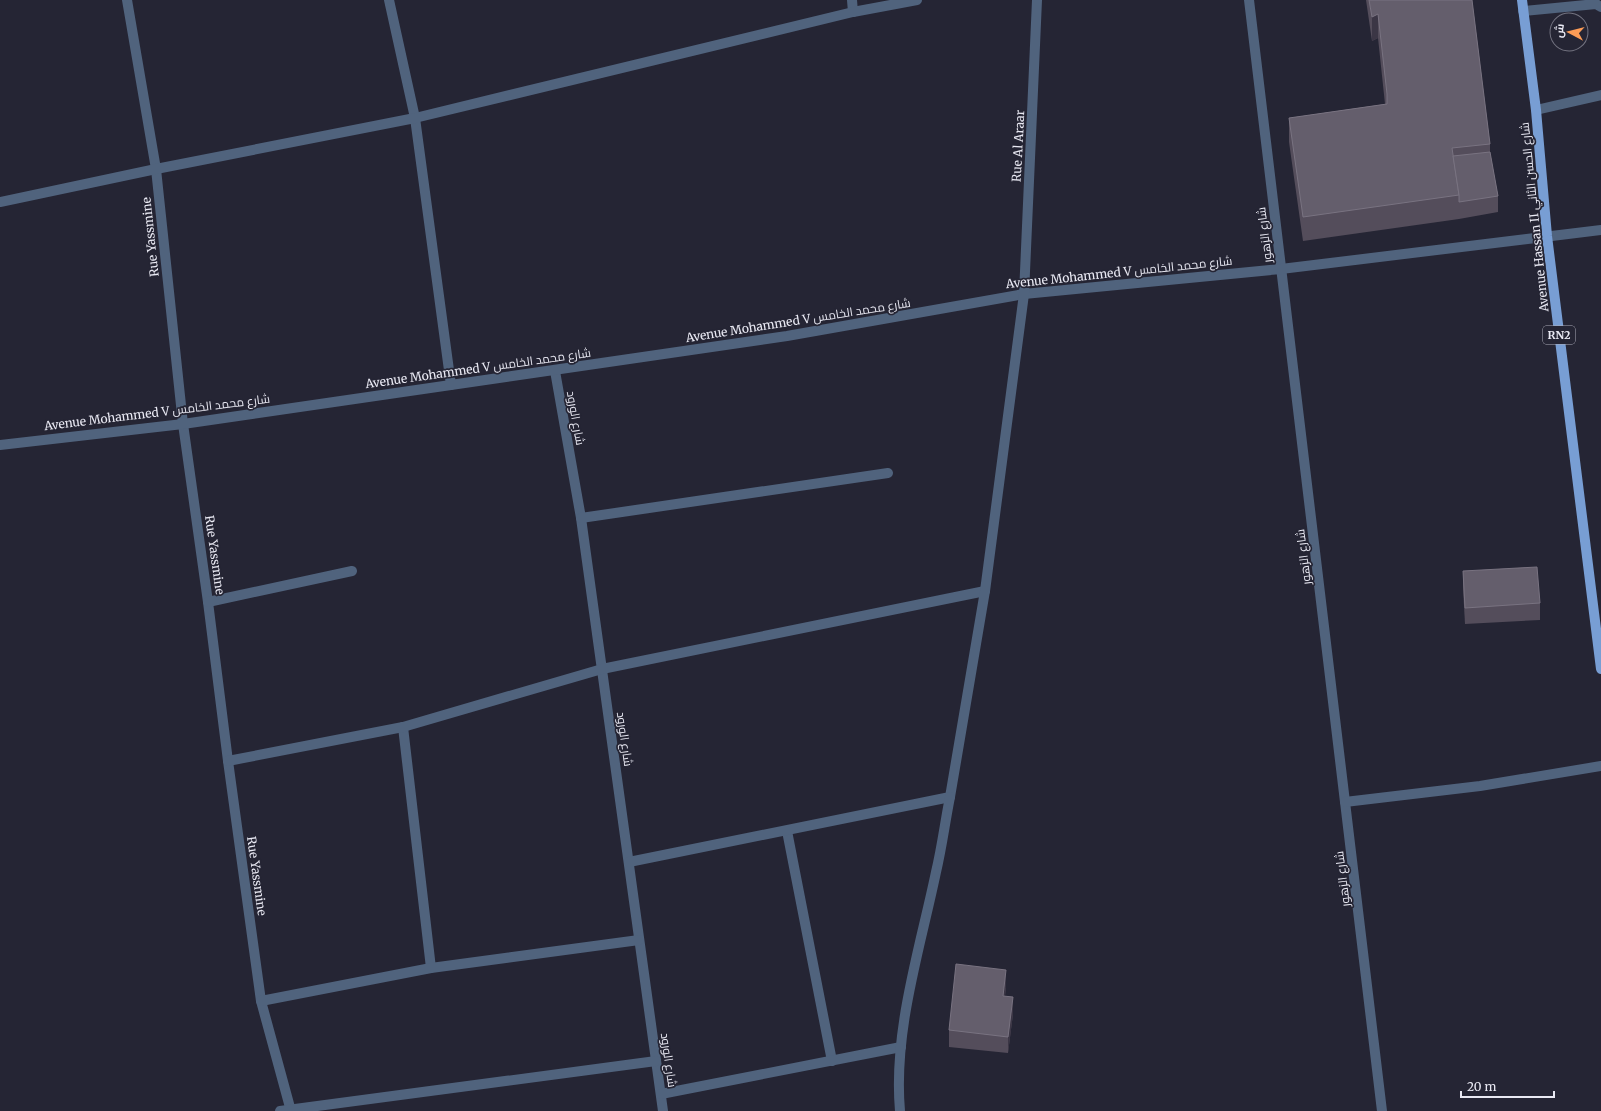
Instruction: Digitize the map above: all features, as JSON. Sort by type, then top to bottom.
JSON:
[{"type":"main road","name":"Avenue Hassan II شارع الحسن الثاني","points":[[1522,0],[1536,110],[1547,236],[1601,669]]},
{"type":"street","name":"Rue Yassmine","points":[[127,0],[156,169],[183,424],[261,1001],[287,1111]]},
{"type":"street","points":[[389,0],[415,118],[451,385]]},
{"type":"street","points":[[852,0],[853,12]]},
{"type":"street","points":[[0,202],[156,169],[415,118],[853,12],[917,0]]},
{"type":"street","name":"Rue Al Araar","points":[[900,1111],[901,1047],[913,971],[937,871],[985,591],[1024,294],[1037,0]]},
{"type":"street","name":"شارع الزهور","points":[[1249,0],[1382,1111]]},
{"type":"street","points":[[1523,11],[1596,4],[1601,7]]},
{"type":"street","points":[[1536,110],[1601,95]]},
{"type":"street","name":"Avenue Mohammed V شارع محمد الخامس","points":[[0,445],[183,424],[555,371],[788,336],[1024,294],[1281,269],[1601,230]]},
{"type":"street","name":"شارع الورود","points":[[555,371],[581,518],[663,1111]]},
{"type":"street","points":[[581,518],[888,473]]},
{"type":"street","points":[[208,602],[352,571]]},
{"type":"street","points":[[228,761],[402,727],[602,669],[985,591]]},
{"type":"street","points":[[402,727],[431,968]]},
{"type":"street","points":[[1346,802],[1480,786],[1601,766]]},
{"type":"street","points":[[629,862],[950,798]]},
{"type":"street","points":[[787,830],[832,1061]]},
{"type":"street","points":[[261,1001],[431,968],[639,940]]},
{"type":"street","points":[[661,1094],[901,1047]]},
{"type":"street","points":[[287,1111],[656,1061]]},
{"type":"building","points":[[1369,0],[1472,0],[1490,144],[1452,148],[1459,195],[1303,217],[1289,118],[1387,104],[1378,14],[1372,17]]},
{"type":"building","points":[[1490,152],[1498,196],[1459,202],[1453,156]]},
{"type":"building","points":[[1537,567],[1540,603],[1465,608],[1463,571]]},
{"type":"building","points":[[956,964],[1006,970],[1003,996],[1013,997],[1008,1037],[949,1030]]}]
